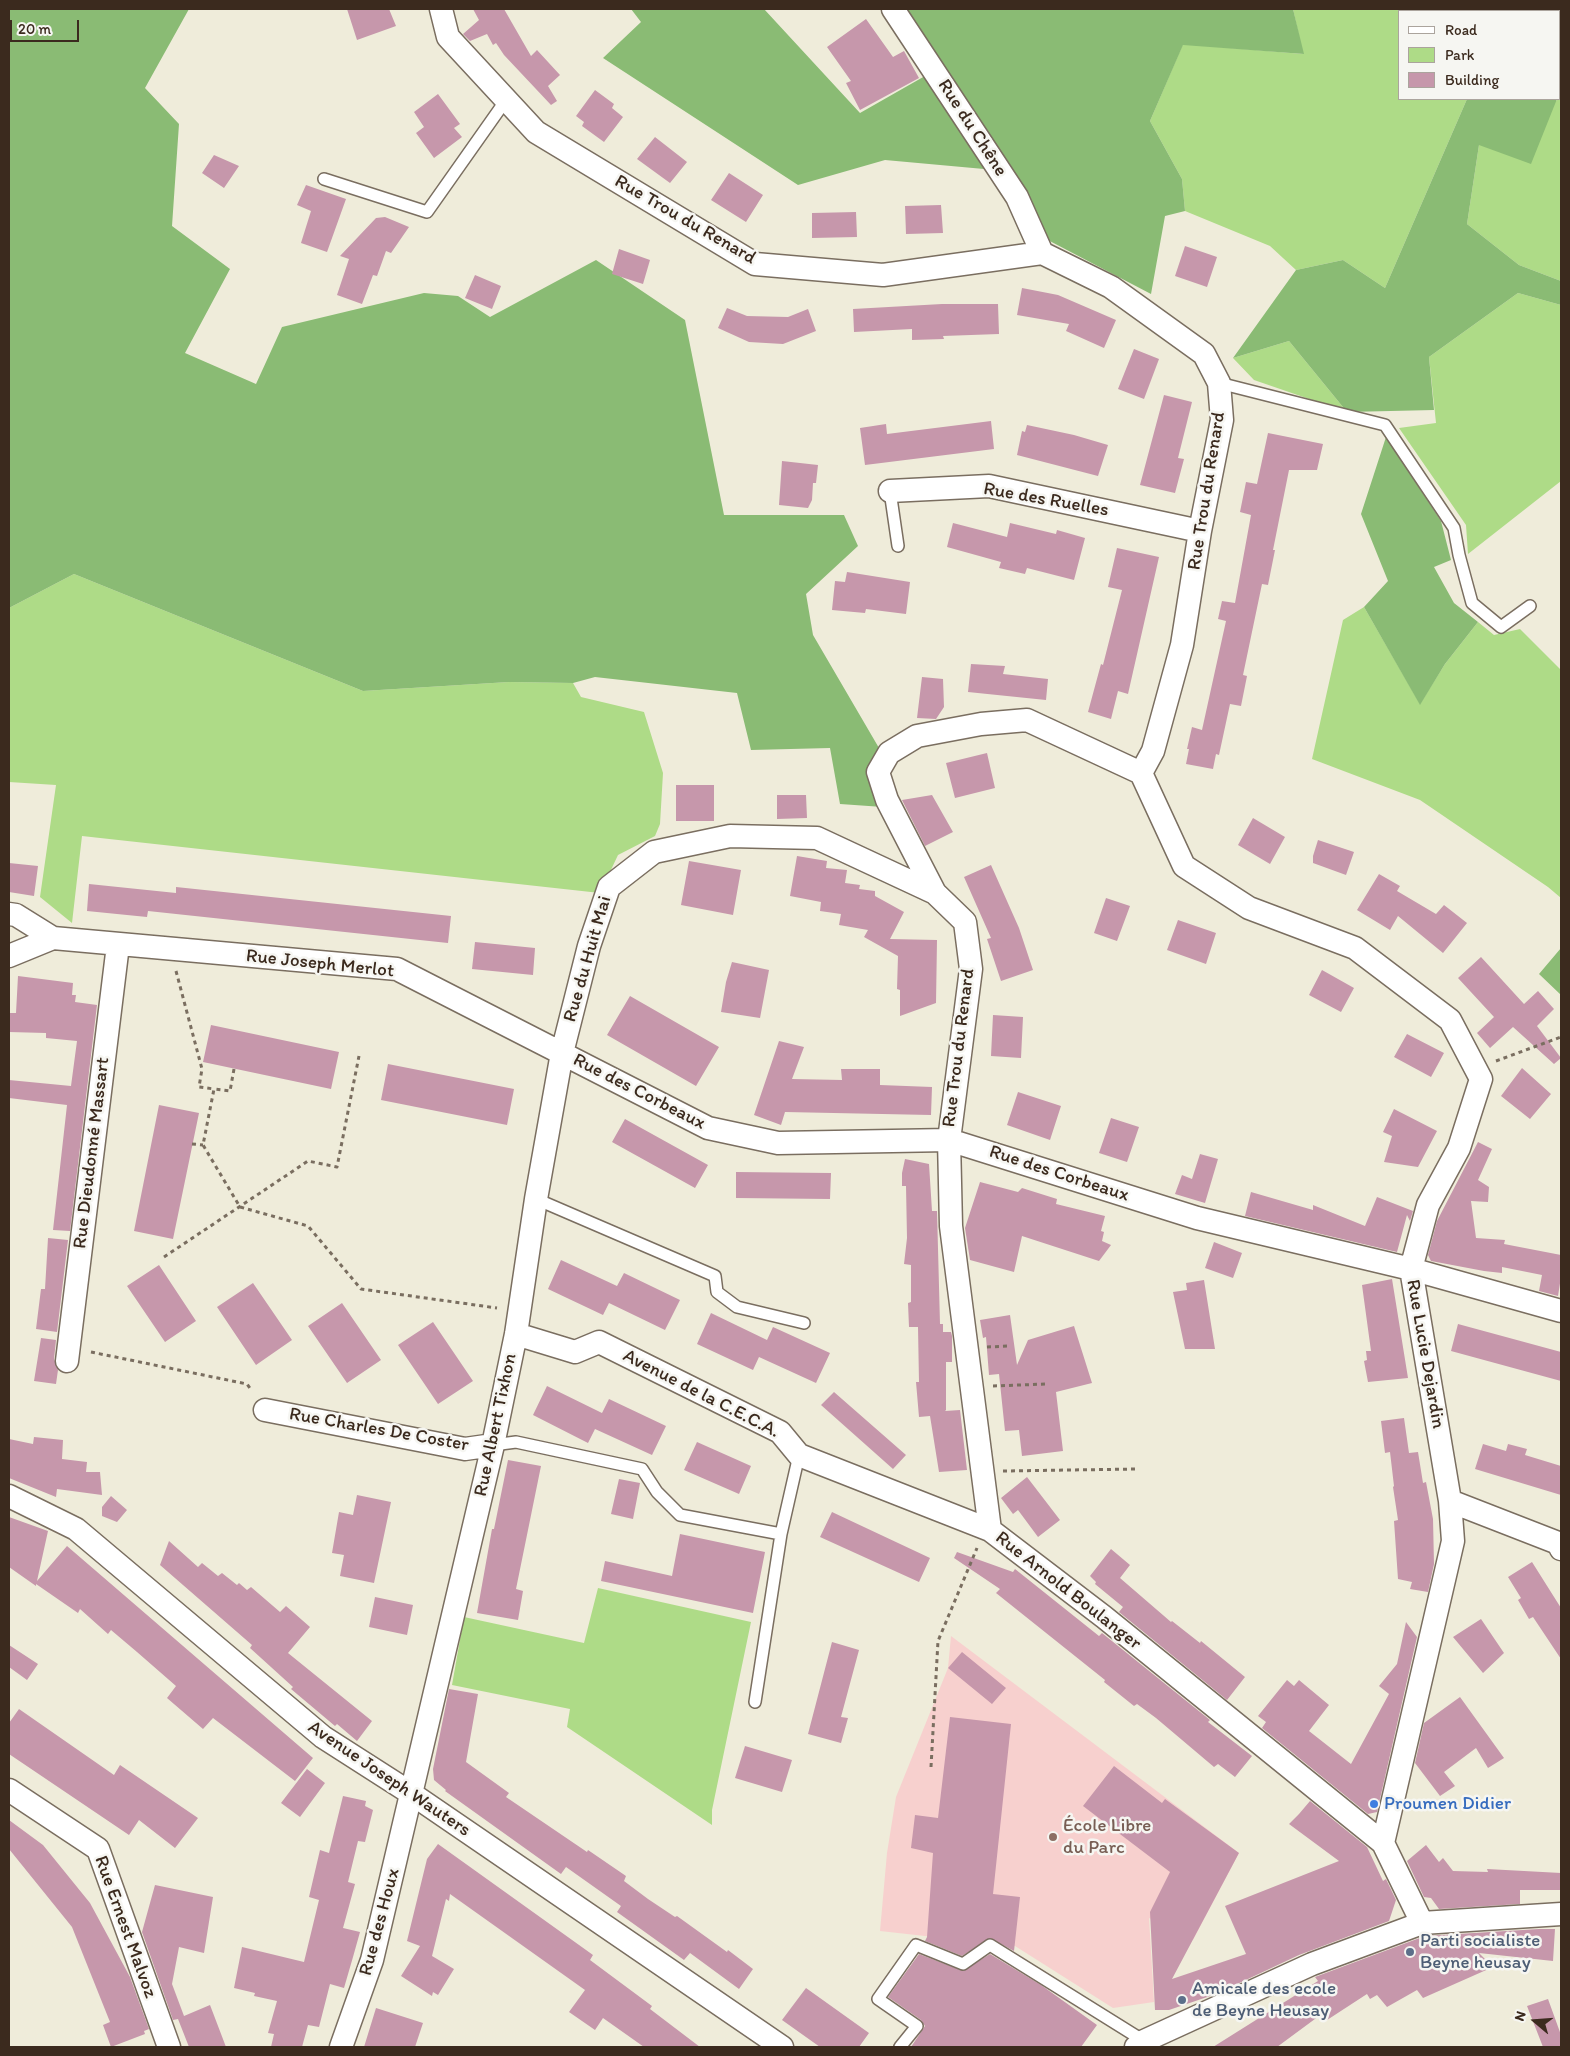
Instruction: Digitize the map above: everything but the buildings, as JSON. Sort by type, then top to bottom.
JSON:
[{"type":"street","name":"Rue Trou du Renard","points":[[441,9],[448,37],[536,132],[755,264],[883,274],[1042,253],[1111,287],[1204,354],[1219,384],[1222,420],[1200,531],[1182,644],[1152,751],[1142,773],[1028,720],[981,724],[917,736],[889,753],[878,772],[887,800],[935,893],[965,922],[971,969],[949,1140]]},
{"type":"street","name":"Rue du Chêne","points":[[893,9],[1017,198],[1042,253]]},
{"type":"street","name":"Rue des Ruelles","points":[[890,492],[988,486],[1200,531]]},
{"type":"street","name":"Rue Lucie Dejardin","points":[[1142,773],[1184,866],[1249,908],[1355,948],[1450,1020],[1481,1079],[1462,1139],[1428,1205],[1411,1269],[1450,1501],[1453,1541],[1383,1843]]},
{"type":"street","name":"Rue du Huit Mai","points":[[562,1053],[589,946],[609,886],[654,852],[730,836],[817,838],[935,893]]},
{"type":"street","points":[[9,914],[16,915],[53,938]]},
{"type":"street","name":"Rue Joseph Merlot","points":[[53,938],[397,969],[562,1053]]},
{"type":"street","points":[[9,956],[53,938]]},
{"type":"street","name":"Rue Dieudonné Massart","points":[[67,1354],[118,945]]},
{"type":"street","name":"Rue des Corbeaux","points":[[562,1053],[708,1128],[778,1143],[949,1140],[1197,1218],[1411,1269],[1561,1311]]},
{"type":"street","name":"Rue Albert Tixhon","points":[[412,1794],[493,1445],[516,1334],[536,1199],[562,1053]]},
{"type":"street","name":"Rue Arnold Boulanger","points":[[949,1140],[951,1226],[983,1472],[988,1529],[1104,1617],[1383,1843],[1422,1923]]},
{"type":"street","name":"Avenue de la C.E.C.A.","points":[[516,1334],[575,1352],[599,1342],[780,1432],[799,1455],[988,1529]]},
{"type":"street","name":"Rue Charles De Coster","points":[[265,1410],[465,1449],[493,1445]]},
{"type":"street","name":"Avenue Joseph Wauters","points":[[9,1496],[76,1529],[323,1737],[412,1794],[782,2047]]},
{"type":"street","points":[[1450,1501],[1558,1543],[1561,1549]]},
{"type":"street","name":"Rue Ernest Malvoz","points":[[9,1790],[98,1849],[168,2047]]},
{"type":"street","name":"Rue des Houx","points":[[341,2047],[372,1960],[412,1794]]},
{"type":"street","points":[[1140,2044],[1312,1964],[1422,1923],[1561,1914]]},
{"type":"lane","points":[[324,179],[427,212],[506,100]]},
{"type":"lane","points":[[1219,384],[1385,425],[1454,528],[1472,603],[1502,627],[1530,606]]},
{"type":"lane","points":[[890,492],[898,546]]},
{"type":"lane","points":[[536,1199],[715,1276],[717,1292],[737,1307],[804,1323]]},
{"type":"lane","points":[[493,1445],[516,1442],[642,1469],[657,1492],[680,1515],[781,1534]]},
{"type":"lane","points":[[755,1702],[781,1534],[799,1455]]},
{"type":"lane","points":[[900,2047],[917,2026],[878,1999],[916,1945],[963,1964],[990,1945],[1140,2044]]},
{"type":"path","points":[[170,949],[202,1069],[199,1087],[230,1091],[234,1069]]},
{"type":"path","points":[[1476,1068],[1561,1037]]},
{"type":"path","points":[[164,1257],[308,1161],[337,1167],[359,1056]]},
{"type":"path","points":[[214,1088],[203,1145],[240,1207],[308,1226],[361,1289],[519,1311]]},
{"type":"path","points":[[192,1144],[203,1145]]},
{"type":"path","points":[[67,1354],[247,1384],[265,1410]]},
{"type":"path","points":[[972,1387],[1047,1384]]},
{"type":"path","points":[[983,1472],[1137,1469]]},
{"type":"path","points":[[931,1767],[938,1642],[988,1529]]},
{"type":"shaded area","name":"École Libre du Parc","points":[[951,1636],[1239,1853],[1193,1940],[1149,1918],[1154,2002],[1113,2008],[1015,1946],[880,1931],[887,1853],[896,1797],[948,1668]]},
{"type":"green space","points":[[9,9],[189,9],[145,88],[179,124],[172,226],[230,269],[185,353],[256,384],[282,327],[424,293],[458,296],[490,317],[596,260],[685,320],[724,515],[844,515],[858,546],[806,594],[813,635],[879,748],[883,807],[840,804],[830,748],[751,750],[737,693],[595,677],[573,683],[509,682],[363,691],[74,574],[9,608]]},
{"type":"green space","points":[[631,9],[764,9],[860,113],[939,68],[904,9],[1293,9],[1304,54],[1183,45],[1150,121],[1182,179],[1185,211],[1165,216],[1151,294],[1044,238],[955,94],[984,169],[885,160],[798,185],[603,58],[641,22]]},
{"type":"green space","points":[[1293,9],[1489,9],[1398,10],[1398,100],[1467,100],[1385,288],[1343,260],[1296,270],[1270,246],[1185,211],[1182,179],[1150,121],[1183,44],[1303,54]]},
{"type":"green space","points":[[1561,9],[1561,88],[1560,10],[1514,10]]},
{"type":"green space","points":[[1561,88],[1561,281],[1519,265],[1467,224],[1479,145],[1560,100]]},
{"type":"green space","points":[[1467,100],[1557,100],[1531,164],[1479,145],[1467,224],[1519,265],[1561,281],[1561,305],[1518,293],[1429,357],[1434,410],[1347,412],[1289,341],[1233,358],[1296,270],[1343,260],[1385,288]]},
{"type":"green space","points":[[1518,293],[1561,305],[1561,481],[1468,554],[1466,525],[1399,428],[1436,423],[1429,357]]},
{"type":"green space","points":[[1289,341],[1347,412],[1254,380],[1233,358]]},
{"type":"green space","points":[[1386,437],[1441,521],[1451,560],[1434,567],[1454,603],[1478,622],[1445,664],[1420,705],[1364,607],[1388,581],[1361,514]]},
{"type":"green space","points":[[74,574],[363,691],[509,682],[573,683],[581,697],[644,712],[663,773],[660,824],[655,836],[618,855],[600,893],[82,836],[72,923],[40,897],[56,785],[9,782],[9,608]]},
{"type":"green space","points":[[1364,607],[1420,704],[1445,664],[1478,622],[1494,635],[1520,629],[1561,670],[1561,898],[1548,887],[1420,800],[1312,759],[1343,620]]},
{"type":"green space","points":[[1561,948],[1561,995],[1539,974]]},
{"type":"green space","points":[[598,1588],[751,1622],[712,1810],[712,1825],[567,1727],[570,1709],[452,1685],[464,1617],[584,1643]]},
{"type":"place","name":"Proumen Didier","points":[[1374,1804]]},
{"type":"place","name":"École Libre du Parc","points":[[1053,1837]]},
{"type":"place","name":"Parti socialiste Beyne heusay","points":[[1410,1952]]},
{"type":"place","name":"Amicale des ecole de Beyne Heusay","points":[[1182,2000]]}]
